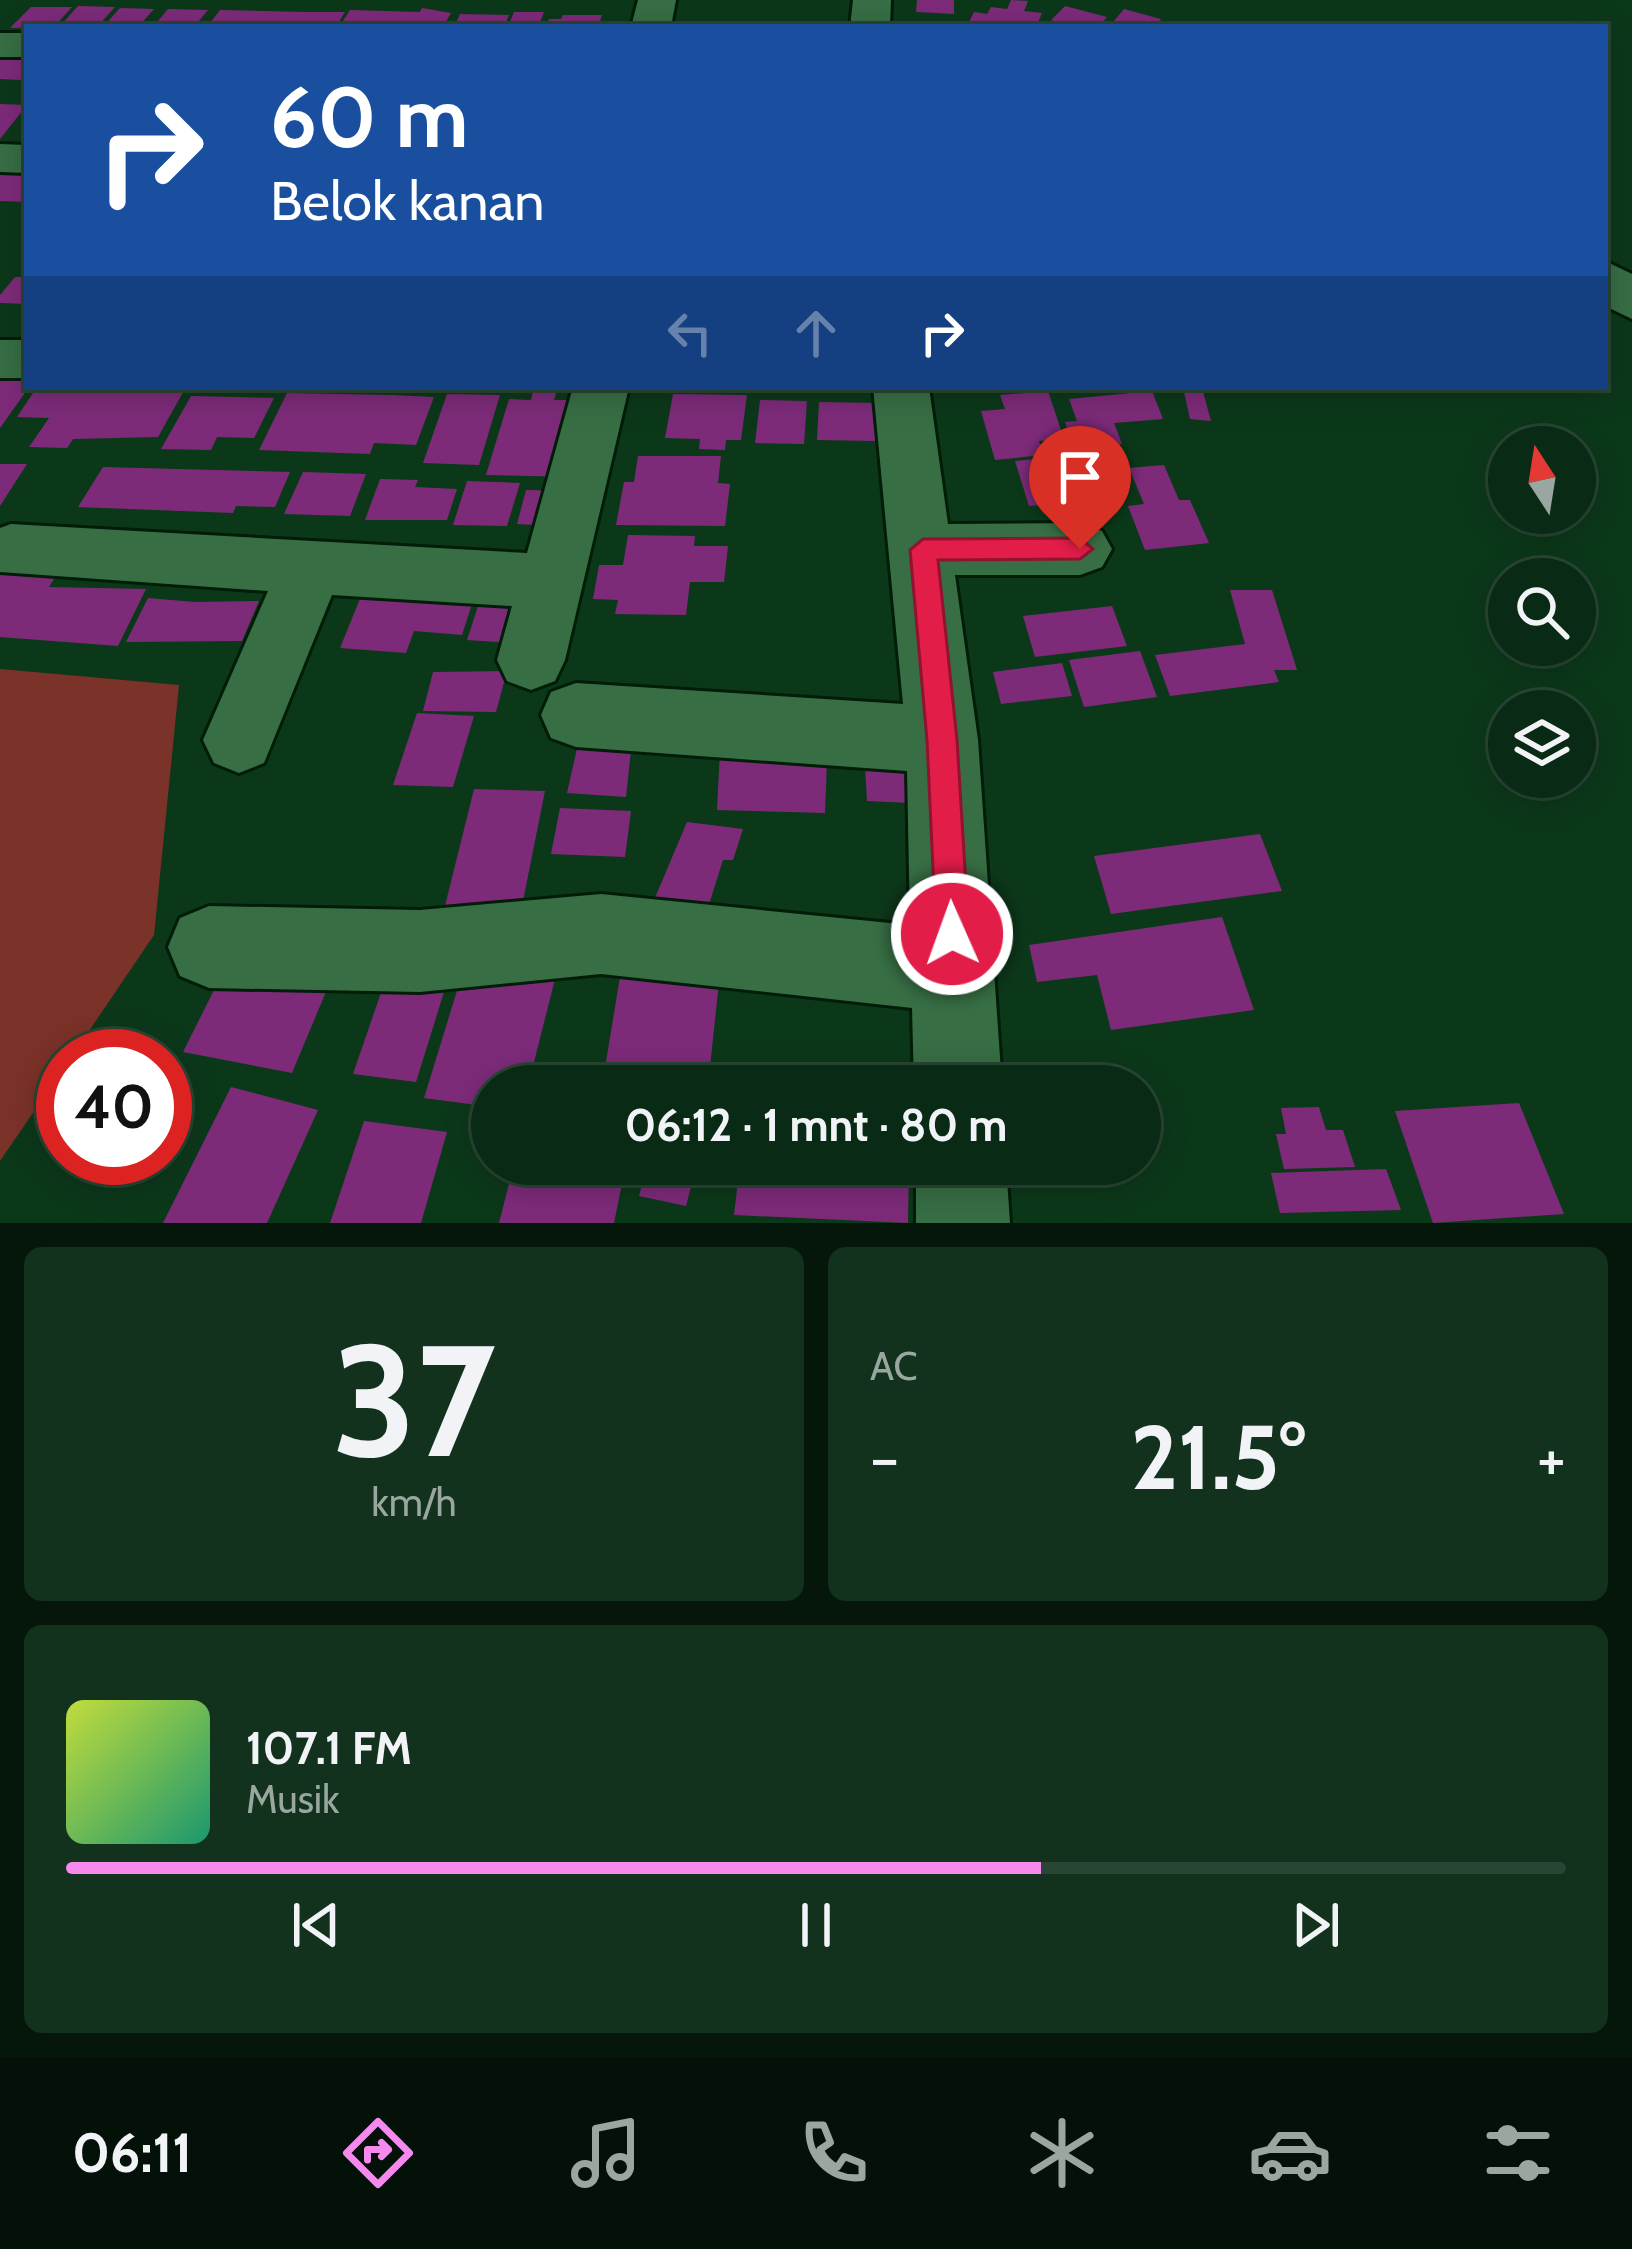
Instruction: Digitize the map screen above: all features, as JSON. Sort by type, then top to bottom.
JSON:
[{"type":"street","points":[[1608,281],[1632,302]]},
{"type":"street","points":[[531,660],[600,390]]},
{"type":"street","points":[[902,390],[942,740],[957,1065]]},
{"type":"street","points":[[923,550],[1080,549]]},
{"type":"street","points":[[11,550],[550,581]]},
{"type":"street","points":[[239,740],[310,569]]},
{"type":"street","points":[[577,716],[942,740]]},
{"type":"street","points":[[209,947],[420,951],[601,934],[953,971]]},
{"type":"street","points":[[962,1185],[964,1223]]},
{"type":"shaded area","points":[[0,669],[179,685],[154,935],[90,1029],[36,1029],[36,1108],[0,1161]]},
{"type":"building","points":[[917,0],[954,0],[954,14],[916,12]]},
{"type":"building","points":[[1011,0],[1028,1],[1024,11],[1042,13],[1037,24],[968,24],[974,12],[1007,9]]},
{"type":"building","points":[[78,6],[115,7],[100,24],[62,24]]},
{"type":"building","points":[[1065,6],[1107,17],[1101,24],[1051,20]]},
{"type":"building","points":[[31,7],[72,7],[57,24],[10,28]]},
{"type":"building","points":[[120,8],[154,9],[141,24],[106,24]]},
{"type":"building","points":[[422,8],[451,13],[445,24],[341,24],[350,10],[420,12]]},
{"type":"building","points":[[168,9],[208,10],[196,24],[156,24]]},
{"type":"building","points":[[1124,9],[1161,19],[1157,24],[1114,21]]},
{"type":"building","points":[[220,10],[345,12],[338,24],[209,24]]},
{"type":"building","points":[[514,12],[544,12],[539,24],[509,24]]},
{"type":"building","points":[[460,14],[509,15],[505,24],[455,24]]},
{"type":"building","points":[[563,15],[602,15],[599,24],[547,24],[549,19]]},
{"type":"building","points":[[24,53],[21,80],[0,79],[0,54]]},
{"type":"building","points":[[0,104],[24,105],[24,109],[0,139]]},
{"type":"building","points":[[0,171],[24,171],[24,202],[0,201]]},
{"type":"building","points":[[15,277],[24,277],[24,304],[0,303],[0,295]]},
{"type":"building","points":[[0,375],[24,375],[27,390],[0,428]]},
{"type":"building","points":[[35,390],[184,390],[158,437],[73,439],[67,448],[29,447],[49,418],[17,417]]},
{"type":"building","points":[[533,390],[557,390],[554,400],[567,400],[554,452],[581,453],[575,477],[486,475],[509,399],[531,400]]},
{"type":"building","points":[[1184,390],[1203,390],[1211,421],[1190,419]]},
{"type":"building","points":[[1048,391],[1064,439],[1039,441],[1044,455],[995,460],[981,411],[1005,409],[1000,395]]},
{"type":"building","points":[[1152,391],[1163,419],[1114,423],[1122,444],[1074,448],[1065,422],[1077,421],[1069,399]]},
{"type":"building","points":[[287,393],[434,397],[416,445],[374,443],[370,454],[259,450]]},
{"type":"building","points":[[447,394],[500,395],[479,465],[423,463]]},
{"type":"building","points":[[673,394],[747,395],[741,440],[726,440],[725,450],[699,449],[700,439],[665,438]]},
{"type":"building","points":[[191,396],[274,398],[254,438],[217,437],[211,450],[161,449]]},
{"type":"building","points":[[760,400],[807,401],[804,444],[755,443]]},
{"type":"building","points":[[819,402],[876,403],[876,441],[817,440]]},
{"type":"building","points":[[1084,454],[1100,500],[1029,506],[1015,461]]},
{"type":"building","points":[[638,456],[721,456],[718,483],[730,484],[725,526],[616,525],[624,482],[634,482]]},
{"type":"building","points":[[0,464],[27,464],[0,506]]},
{"type":"building","points":[[1164,465],[1179,500],[1190,500],[1209,543],[1145,550],[1128,506],[1144,504],[1129,468]]},
{"type":"building","points":[[103,467],[290,472],[275,507],[236,506],[233,513],[78,507]]},
{"type":"building","points":[[303,472],[366,474],[350,516],[284,514]]},
{"type":"building","points":[[380,479],[418,480],[415,487],[457,489],[447,520],[365,520]]},
{"type":"building","points":[[467,481],[520,483],[507,526],[453,525]]},
{"type":"building","points":[[526,490],[570,491],[562,526],[517,524]]},
{"type":"building","points":[[628,535],[695,536],[694,546],[728,546],[724,582],[690,582],[686,615],[615,614],[618,600],[593,599],[599,565],[623,565]]},
{"type":"building","points":[[0,564],[61,568],[49,587],[146,589],[118,646],[0,637]]},
{"type":"building","points":[[366,584],[474,598],[462,635],[414,631],[406,653],[340,648]]},
{"type":"building","points":[[1230,590],[1272,590],[1297,670],[1274,670],[1279,682],[1170,696],[1155,655],[1245,644]]},
{"type":"building","points":[[483,591],[541,595],[527,644],[467,640]]},
{"type":"building","points":[[148,598],[259,601],[242,641],[126,642]]},
{"type":"building","points":[[1112,606],[1127,646],[1035,657],[1023,616]]},
{"type":"building","points":[[1140,651],[1157,697],[1084,707],[1069,660]]},
{"type":"building","points":[[1062,663],[1072,696],[1001,704],[993,672]]},
{"type":"building","points":[[507,671],[496,712],[423,711],[433,672]]},
{"type":"building","points":[[417,713],[474,716],[453,787],[393,785]]},
{"type":"building","points":[[578,744],[631,750],[626,797],[567,793]]},
{"type":"building","points":[[720,752],[827,761],[825,813],[717,810]]},
{"type":"building","points":[[908,765],[911,803],[867,801],[865,766]]},
{"type":"building","points":[[474,789],[545,791],[520,916],[443,914]]},
{"type":"building","points":[[560,808],[631,811],[625,857],[551,854]]},
{"type":"building","points":[[687,822],[743,829],[733,860],[723,860],[705,917],[649,912]]},
{"type":"building","points":[[1260,834],[1282,891],[1111,914],[1094,856]]},
{"type":"building","points":[[1222,917],[1254,1010],[1111,1030],[1097,975],[1037,982],[1029,945]]},
{"type":"building","points":[[225,968],[328,987],[292,1073],[192,1054],[192,1034]]},
{"type":"building","points":[[464,968],[555,979],[533,1065],[471,1065],[471,1104],[424,1098]]},
{"type":"building","points":[[620,977],[719,982],[710,1065],[605,1065]]},
{"type":"building","points":[[384,984],[444,992],[416,1082],[353,1074]]},
{"type":"building","points":[[231,1087],[318,1110],[267,1223],[163,1223],[182,1185],[192,1185],[192,1165]]},
{"type":"building","points":[[1519,1103],[1564,1214],[1433,1223],[1395,1111]]},
{"type":"building","points":[[1319,1107],[1326,1130],[1343,1130],[1355,1167],[1284,1169],[1276,1134],[1286,1134],[1281,1108]]},
{"type":"building","points":[[364,1121],[447,1132],[421,1223],[330,1223]]},
{"type":"building","points":[[1386,1169],[1401,1210],[1280,1213],[1271,1173]]},
{"type":"building","points":[[509,1185],[622,1185],[614,1223],[499,1223]]},
{"type":"building","points":[[642,1185],[692,1185],[686,1206],[639,1196]]},
{"type":"building","points":[[738,1185],[909,1185],[908,1223],[734,1215]]},
{"type":"route","points":[[952,934],[942,740],[923,550],[1080,549]]}]
